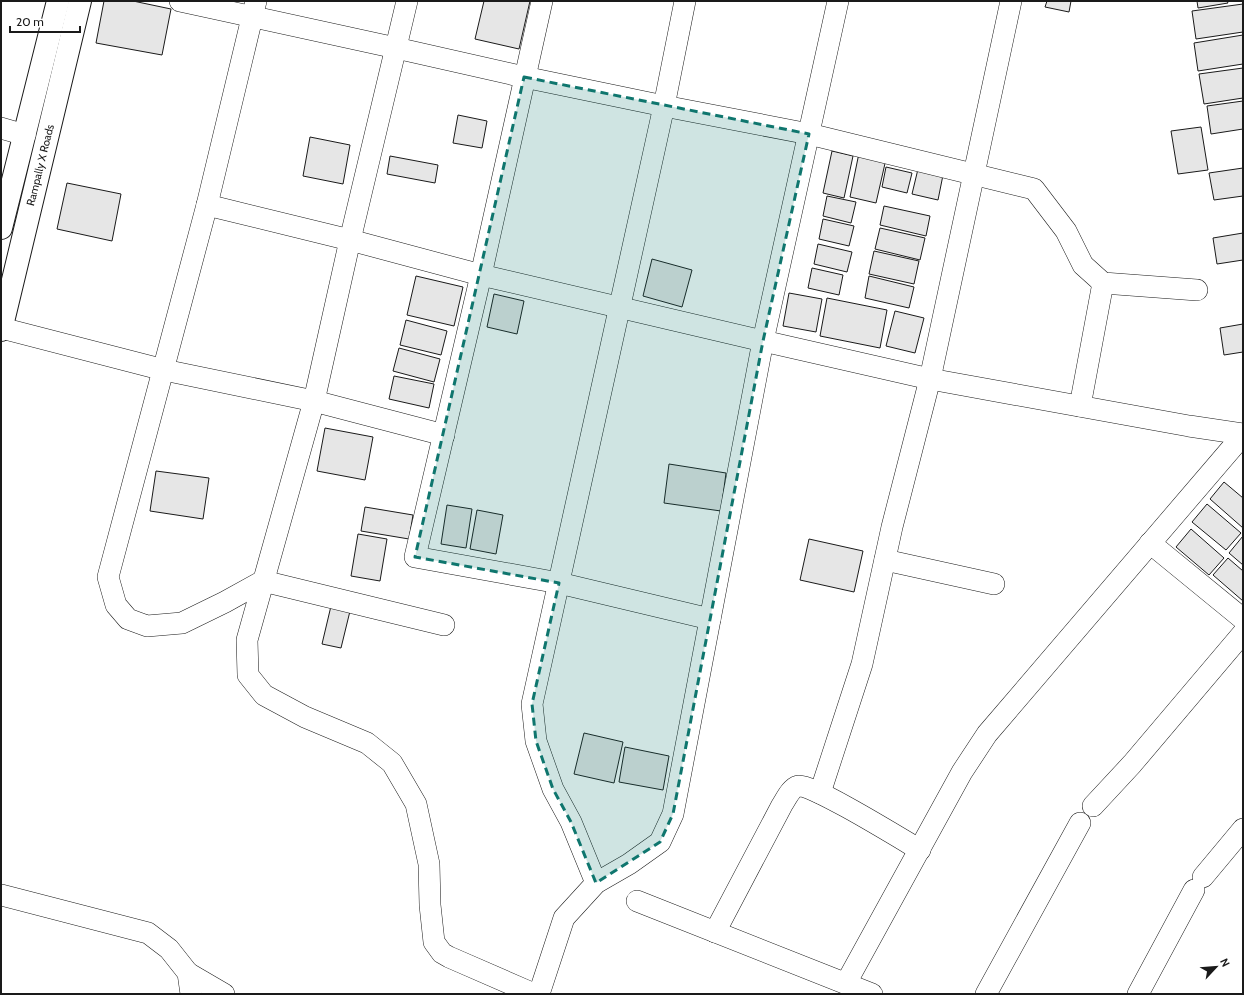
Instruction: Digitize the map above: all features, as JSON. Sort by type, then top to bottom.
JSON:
[{"type":"main road","points":[[1,228],[58,1]]},
{"type":"main road","name":"Rampally X Roads","points":[[1,329],[80,1]]},
{"type":"street","points":[[180,1],[254,9],[396,48],[524,77],[809,134],[1034,189],[1066,231],[1083,265],[1103,283],[1197,290]]},
{"type":"street","points":[[407,1],[350,240],[314,401],[247,640],[248,675],[264,695],[305,717],[367,744],[392,763],[416,804],[429,864],[430,905],[434,942],[442,953],[449,957],[534,994]]},
{"type":"street","points":[[542,1],[481,275],[415,557],[559,583],[710,619]]},
{"type":"street","points":[[596,883],[571,822],[553,789],[536,741],[532,704],[664,106],[685,1]]},
{"type":"street","points":[[539,994],[564,918],[596,883],[629,864],[660,842],[673,814],[763,341],[838,1]]},
{"type":"street","points":[[820,793],[862,664],[892,527],[930,379],[1011,1]]},
{"type":"street","points":[[254,9],[207,206],[108,578],[116,605],[128,619],[147,626],[182,623],[263,581],[444,625]]},
{"type":"street","points":[[1,128],[24,135]]},
{"type":"street","points":[[207,206],[350,240],[481,275],[930,379],[1243,435]]},
{"type":"street","points":[[1080,406],[1103,283]]},
{"type":"street","points":[[1,329],[164,370],[314,401],[444,435]]},
{"type":"street","points":[[846,983],[962,772],[987,734],[1243,435]]},
{"type":"street","points":[[1150,543],[1243,619]]},
{"type":"street","points":[[885,560],[994,584]]},
{"type":"street","points":[[1094,806],[1132,764],[1243,633]]},
{"type":"street","points":[[715,932],[782,804],[792,790],[797,786],[802,786],[820,793],[920,850]]},
{"type":"street","points":[[986,994],[1080,823]]},
{"type":"street","points":[[1138,994],[1199,884],[1243,829]]},
{"type":"street","points":[[1,895],[148,933],[169,950],[188,973],[224,994]]},
{"type":"street","points":[[637,901],[872,994]]},
{"type":"street","points":[[188,973],[191,994]]},
{"type":"highlighted area","points":[[524,77],[809,134],[763,341],[673,814],[660,842],[596,883],[571,822],[553,789],[536,741],[532,704],[559,583],[415,557]]},
{"type":"building","points":[[104,1],[133,1],[171,9],[162,55],[96,43]]},
{"type":"building","points":[[484,1],[530,1],[519,49],[475,39]]},
{"type":"building","points":[[1047,1],[1071,1],[1069,12],[1045,7]]},
{"type":"building","points":[[1197,1],[1227,1],[1228,3],[1198,8]]},
{"type":"building","points":[[1243,4],[1243,32],[1196,39],[1192,11]]},
{"type":"building","points":[[1243,35],[1243,64],[1198,71],[1194,43]]},
{"type":"building","points":[[1243,68],[1243,98],[1204,104],[1199,74]]},
{"type":"building","points":[[1243,101],[1243,129],[1211,134],[1207,106]]},
{"type":"building","points":[[458,115],[487,121],[482,148],[453,143]]},
{"type":"building","points":[[1201,127],[1208,170],[1178,174],[1171,131]]},
{"type":"building","points":[[310,137],[350,145],[343,184],[303,176]]},
{"type":"building","points":[[832,151],[853,156],[844,198],[823,193]]},
{"type":"building","points":[[859,153],[886,159],[876,203],[850,197]]},
{"type":"building","points":[[390,156],[438,165],[435,183],[387,174]]},
{"type":"building","points":[[886,167],[912,173],[907,193],[882,187]]},
{"type":"building","points":[[1243,168],[1243,196],[1214,200],[1209,173]]},
{"type":"building","points":[[918,169],[943,175],[938,200],[912,194]]},
{"type":"building","points":[[67,183],[121,194],[112,241],[57,229]]},
{"type":"building","points":[[827,196],[856,202],[851,223],[823,216]]},
{"type":"building","points":[[884,206],[930,216],[926,236],[880,225]]},
{"type":"building","points":[[823,219],[854,226],[849,246],[819,239]]},
{"type":"building","points":[[880,228],[925,238],[920,260],[875,249]]},
{"type":"building","points":[[1243,233],[1243,260],[1217,264],[1213,238]]},
{"type":"building","points":[[818,244],[852,252],[847,272],[814,264]]},
{"type":"building","points":[[874,251],[919,261],[914,284],[869,274]]},
{"type":"building","points":[[652,259],[692,270],[682,307],[643,296]]},
{"type":"building","points":[[812,268],[843,275],[839,295],[808,288]]},
{"type":"building","points":[[416,276],[463,287],[454,326],[407,315]]},
{"type":"building","points":[[869,276],[914,287],[909,308],[865,298]]},
{"type":"building","points":[[789,293],[822,299],[816,332],[783,326]]},
{"type":"building","points":[[494,294],[524,301],[517,334],[487,327]]},
{"type":"building","points":[[827,298],[887,310],[880,348],[820,336]]},
{"type":"building","points":[[895,311],[924,318],[915,353],[886,346]]},
{"type":"building","points":[[406,320],[447,331],[441,355],[400,345]]},
{"type":"building","points":[[1243,324],[1243,352],[1224,355],[1220,328]]},
{"type":"building","points":[[399,348],[440,359],[434,382],[393,371]]},
{"type":"building","points":[[394,376],[434,384],[429,408],[389,399]]},
{"type":"building","points":[[325,428],[373,437],[365,480],[317,471]]},
{"type":"building","points":[[669,464],[726,473],[721,511],[664,503]]},
{"type":"building","points":[[156,471],[209,478],[203,519],[150,511]]},
{"type":"building","points":[[1224,482],[1243,498],[1243,528],[1210,499]]},
{"type":"building","points":[[1207,504],[1241,533],[1226,550],[1192,522]]},
{"type":"building","points":[[447,505],[472,509],[466,548],[441,544]]},
{"type":"building","points":[[365,507],[413,515],[409,539],[361,531]]},
{"type":"building","points":[[477,510],[503,515],[496,554],[470,549]]},
{"type":"building","points":[[1191,529],[1224,558],[1209,575],[1176,547]]},
{"type":"building","points":[[358,534],[387,539],[380,581],[351,576]]},
{"type":"building","points":[[1243,536],[1243,565],[1229,553]]},
{"type":"building","points":[[809,539],[863,551],[854,592],[800,580]]},
{"type":"building","points":[[1228,558],[1243,571],[1243,601],[1213,575]]},
{"type":"building","points":[[331,606],[350,611],[341,648],[322,644]]},
{"type":"building","points":[[584,733],[623,742],[614,783],[574,774]]},
{"type":"building","points":[[625,747],[669,756],[663,790],[619,782]]}]
